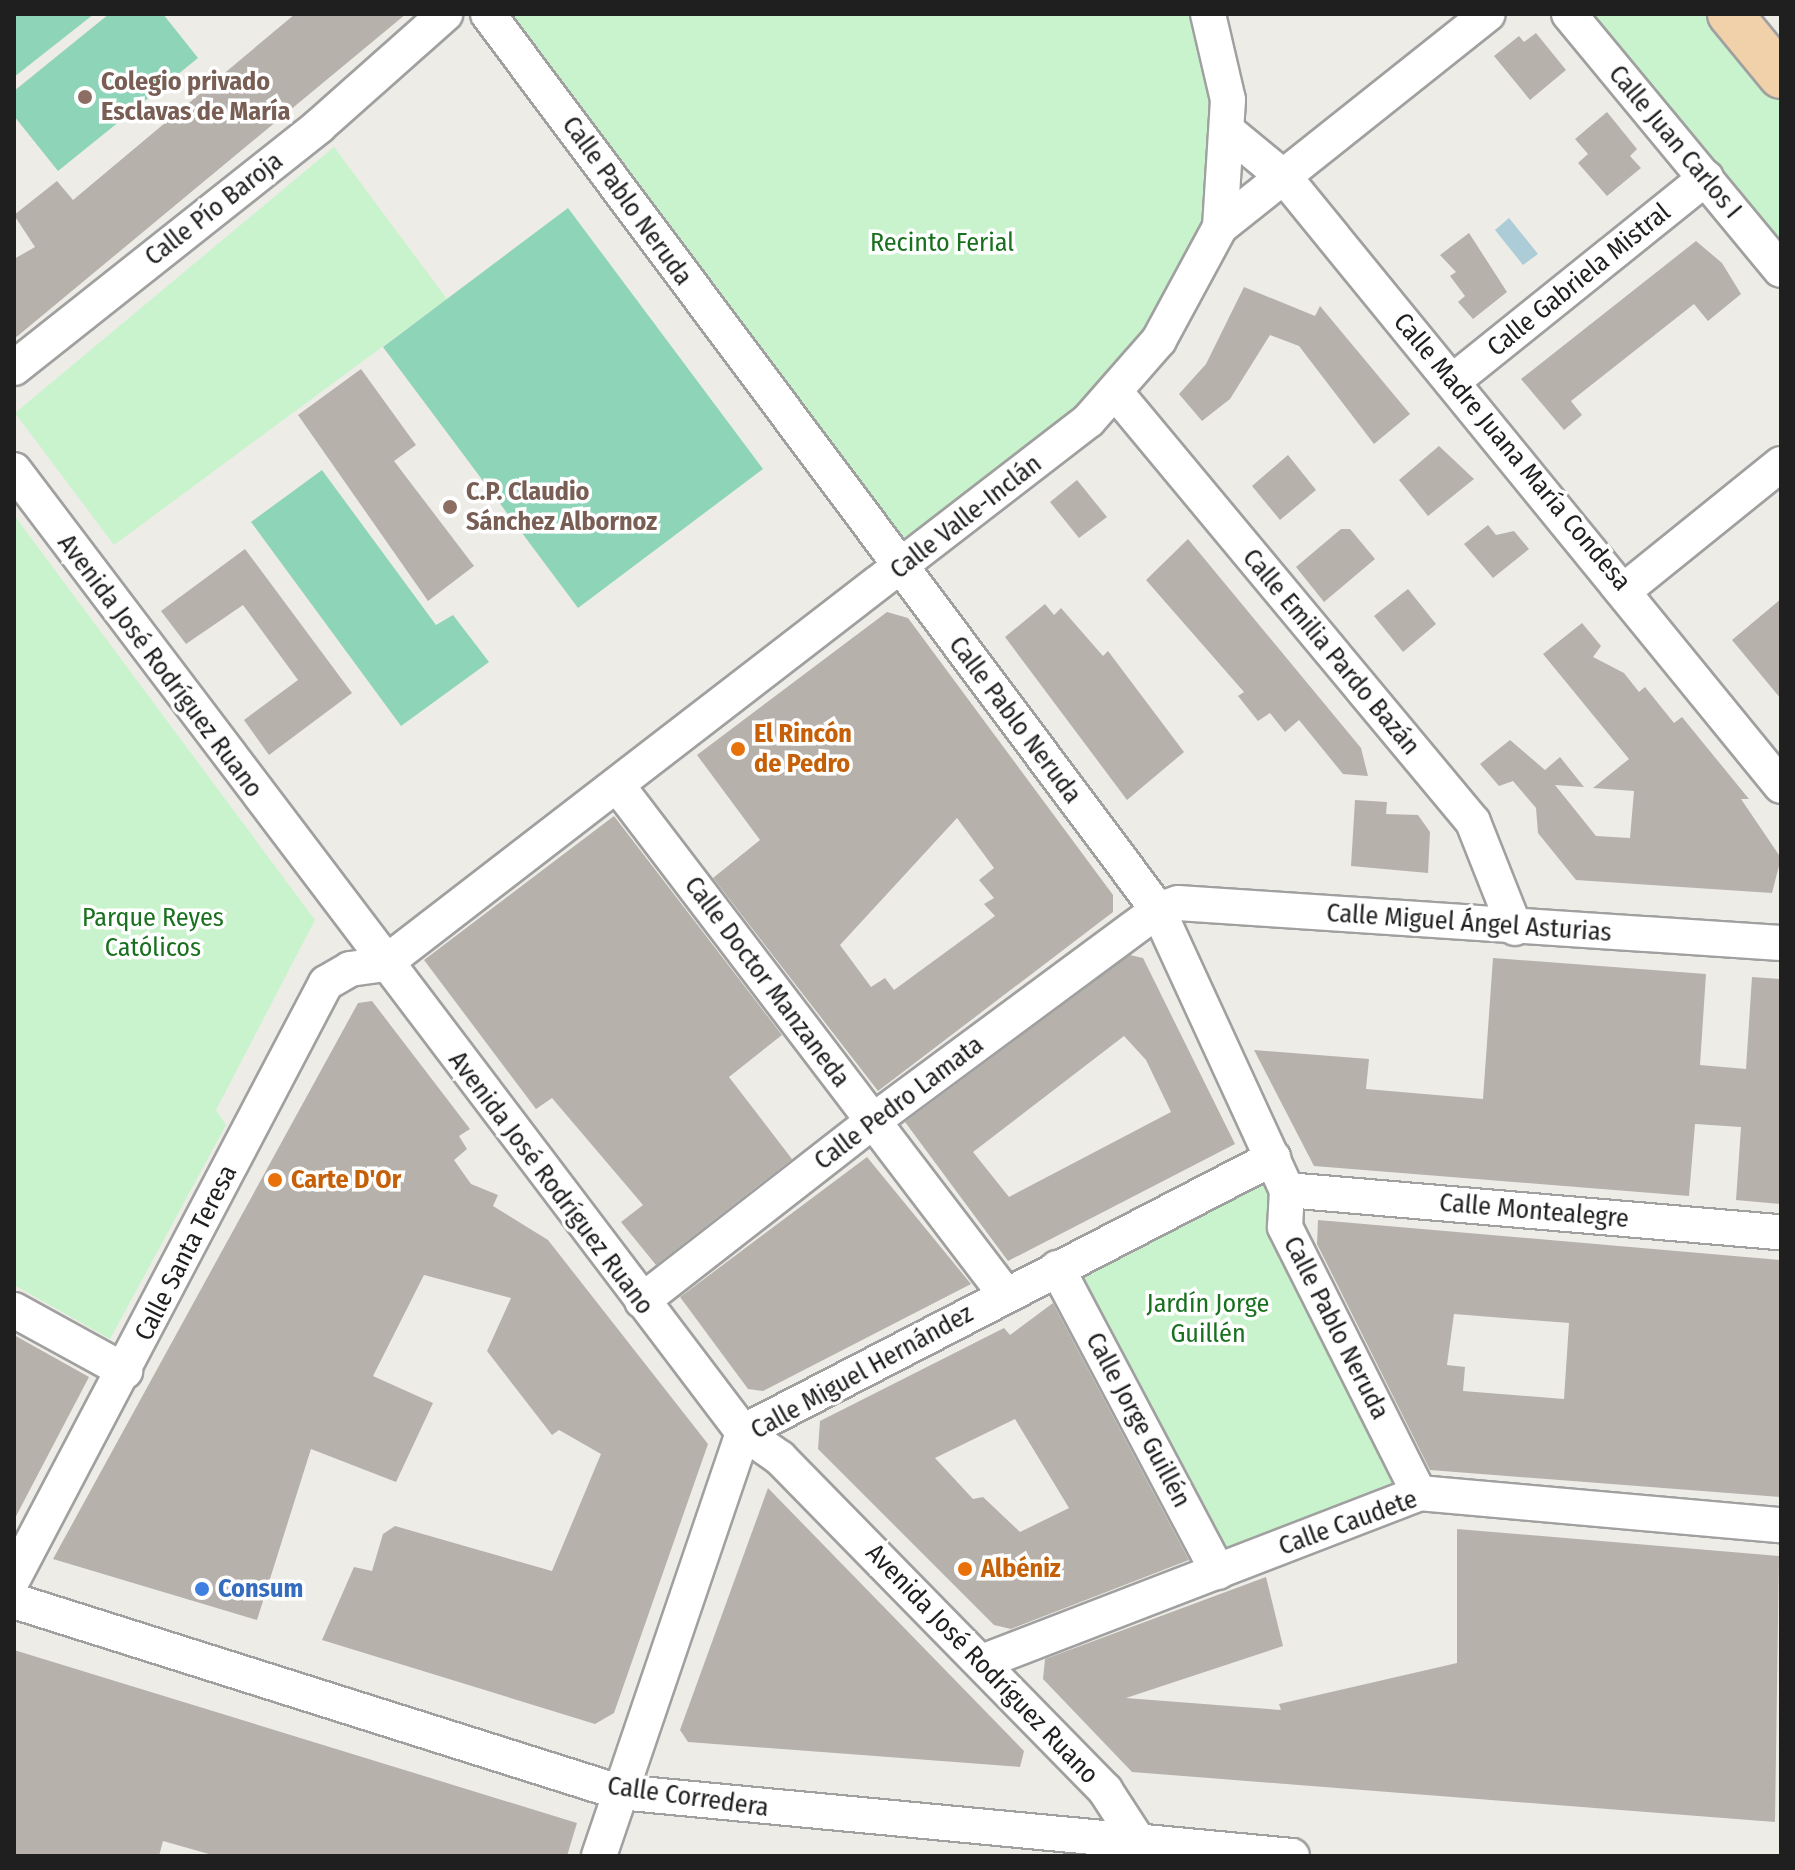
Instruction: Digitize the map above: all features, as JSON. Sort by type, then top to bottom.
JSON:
[{"type":"main road","points":[[1730,14],[1781,76]]},
{"type":"street","name":"Calle Pío Baroja","points":[[14,368],[319,126],[445,14]]},
{"type":"street","name":"Calle Pablo Neruda","points":[[488,14],[900,570],[1158,910],[1287,1190],[1285,1227],[1419,1493]]},
{"type":"street","points":[[1208,14],[1229,132],[1220,227]]},
{"type":"street","name":"Calle Valle-Inclán","points":[[384,964],[900,570],[1117,394],[1159,340],[1220,227],[1286,179],[1488,14]]},
{"type":"street","name":"Calle Juan Carlos I","points":[[1569,14],[1781,270]]},
{"type":"street","name":"Calle Madre Juana María Condesa","points":[[1229,132],[1286,179],[1626,589],[1781,786]]},
{"type":"street","name":"Calle Gabriela Mistral","points":[[1452,382],[1706,178]]},
{"type":"street","name":"Calle Emilia Pardo Bazán","points":[[1117,394],[1473,822],[1515,928]]},
{"type":"street","points":[[1626,589],[1781,464]]},
{"type":"street","name":"Avenida José Rodríguez Ruano","points":[[14,470],[384,964],[743,1432],[780,1458],[1105,1790],[1142,1851]]},
{"type":"street","name":"Calle Doctor Manzaneda","points":[[617,785],[1005,1294]]},
{"type":"street","name":"Calle Miguel Ángel Asturias","points":[[1158,910],[1178,903],[1515,928],[1781,943]]},
{"type":"street","name":"Calle Pedro Lamata","points":[[642,1301],[873,1121],[1158,910]]},
{"type":"street","name":"Calle Santa Teresa","points":[[14,1577],[125,1371],[326,983],[350,969],[384,964]]},
{"type":"street","name":"Calle Miguel Hernández","points":[[599,1856],[743,1432],[1273,1158]]},
{"type":"street","name":"Calle Montealegre","points":[[1287,1190],[1781,1232]]},
{"type":"street","name":"Calle Jorge Guillén","points":[[1057,1268],[1218,1572]]},
{"type":"street","points":[[14,1310],[125,1371]]},
{"type":"street","name":"Calle Caudete","points":[[982,1662],[1419,1493],[1781,1525]]},
{"type":"street","name":"Calle Corredera","points":[[14,1601],[619,1792],[1142,1851],[1292,1856]]},
{"type":"green space","points":[[14,14],[94,14],[14,77]]},
{"type":"green space","name":"Colegio privado Esclavas de María","points":[[109,14],[163,14],[198,58],[58,171],[14,116],[14,91]]},
{"type":"green space","name":"Recinto Ferial","points":[[488,14],[1208,14],[1228,161],[1159,340],[900,570]]},
{"type":"green space","points":[[1568,14],[1730,14],[1781,76],[1781,272]]},
{"type":"green space","points":[[334,147],[447,299],[114,545],[15,413]]},
{"type":"green space","points":[[568,208],[763,469],[578,608],[383,347]]},
{"type":"green space","points":[[322,470],[436,625],[453,615],[489,662],[401,726],[251,522]]},
{"type":"green space","name":"Parque Reyes Católicos","points":[[14,515],[315,920],[216,1110],[226,1125],[110,1339],[14,1285]]},
{"type":"green space","name":"Jardín Jorge Guillén","points":[[1273,1158],[1419,1493],[1218,1572],[1057,1268]]},
{"type":"water","points":[[1509,218],[1538,254],[1523,265],[1495,230]]},
{"type":"building","points":[[295,14],[406,14],[14,339],[14,259],[35,247],[14,215],[57,181],[73,200]]},
{"type":"building","points":[[1536,33],[1566,70],[1530,100],[1494,56],[1519,36],[1524,42]]},
{"type":"building","points":[[1607,112],[1637,149],[1630,156],[1641,168],[1607,196],[1578,163],[1588,154],[1575,139]]},
{"type":"building","points":[[1469,233],[1507,292],[1473,319],[1458,302],[1465,296],[1450,276],[1456,272],[1440,255]]},
{"type":"building","points":[[1696,241],[1722,263],[1741,294],[1708,321],[1694,304],[1571,401],[1582,415],[1564,430],[1521,379]]},
{"type":"building","points":[[1244,287],[1315,316],[1320,306],[1410,414],[1374,444],[1299,346],[1270,335],[1230,399],[1202,421],[1179,394],[1206,364]]},
{"type":"building","points":[[361,369],[416,445],[394,461],[474,566],[428,601],[298,415]]},
{"type":"building","points":[[1439,446],[1474,479],[1428,516],[1399,480]]},
{"type":"building","points":[[1288,455],[1316,490],[1280,520],[1252,486]]},
{"type":"building","points":[[1077,480],[1107,517],[1079,538],[1050,502]]},
{"type":"building","points":[[1488,525],[1496,535],[1514,531],[1529,549],[1493,578],[1464,544]]},
{"type":"building","points":[[1341,529],[1350,529],[1375,559],[1324,602],[1296,567]]},
{"type":"building","points":[[1188,539],[1361,748],[1368,776],[1343,774],[1299,720],[1285,732],[1270,713],[1258,721],[1238,696],[1244,692],[1146,580]]},
{"type":"building","points":[[245,549],[352,693],[269,755],[244,720],[298,680],[243,605],[186,644],[161,611]]},
{"type":"building","points":[[1408,589],[1436,624],[1403,652],[1374,616]]},
{"type":"building","points":[[1781,599],[1781,699],[1732,640]]},
{"type":"building","points":[[1045,604],[1054,615],[1061,608],[1103,656],[1108,651],[1184,752],[1127,800],[1005,637]]},
{"type":"building","points":[[887,612],[908,618],[1113,895],[1113,912],[878,1091],[713,878],[760,840],[697,755]],"holes":[[[957,818],[994,868],[979,880],[994,898],[984,904],[995,916],[894,990],[885,978],[871,987],[840,945]]]},
{"type":"building","points":[[1582,623],[1601,646],[1593,657],[1624,673],[1639,692],[1645,687],[1674,723],[1682,717],[1749,799],[1741,799],[1781,858],[1772,893],[1576,880],[1538,833],[1536,808],[1513,781],[1499,786],[1480,764],[1510,740],[1545,770],[1560,757],[1584,787],[1555,785],[1596,836],[1630,838],[1634,791],[1593,788],[1629,759],[1543,654]]},
{"type":"building","points":[[1355,800],[1387,802],[1386,814],[1418,815],[1430,832],[1428,873],[1351,866]]},
{"type":"building","points":[[614,816],[782,1035],[729,1077],[792,1159],[656,1265],[621,1222],[643,1205],[552,1098],[536,1109],[424,960]]},
{"type":"building","points":[[1130,955],[1143,958],[1235,1144],[1008,1261],[905,1122]],"holes":[[[1124,1036],[1146,1060],[1171,1112],[1009,1197],[973,1152]]]},
{"type":"building","points":[[1493,958],[1706,974],[1700,1065],[1746,1069],[1752,977],[1781,979],[1781,1204],[1736,1200],[1741,1127],[1695,1124],[1689,1196],[1314,1166],[1254,1050],[1369,1059],[1366,1089],[1483,1099]]},
{"type":"building","points":[[372,1001],[470,1129],[459,1136],[467,1149],[454,1160],[471,1184],[498,1195],[493,1206],[548,1240],[708,1444],[614,1713],[595,1724],[322,1640],[354,1567],[372,1571],[383,1534],[395,1526],[552,1571],[601,1454],[559,1430],[552,1435],[487,1351],[511,1298],[424,1275],[373,1376],[433,1403],[396,1482],[311,1449],[257,1620],[53,1559],[358,1003]]},
{"type":"building","points":[[867,1157],[971,1284],[763,1391],[748,1389],[680,1297]]},
{"type":"building","points":[[1318,1220],[1781,1260],[1781,1497],[1430,1470],[1317,1244]],"holes":[[[1454,1314],[1569,1323],[1564,1399],[1463,1391],[1465,1367],[1447,1365]]]},
{"type":"building","points":[[1053,1303],[1189,1560],[1011,1629],[994,1625],[818,1449],[820,1421],[1004,1328],[1010,1335]],"holes":[[[1015,1419],[1069,1508],[1020,1532],[983,1497],[973,1499],[935,1458]]]},
{"type":"building","points":[[14,1335],[89,1377],[14,1520]]},
{"type":"building","points":[[768,1488],[1024,1751],[1020,1767],[688,1742],[680,1730]]},
{"type":"building","points":[[1457,1529],[1779,1556],[1775,1822],[1132,1772],[1043,1679],[1045,1659],[1266,1577],[1283,1646],[1126,1698],[1281,1710],[1279,1704],[1457,1663]]},
{"type":"building","points":[[14,1650],[577,1823],[567,1856],[216,1856],[163,1841],[159,1856],[14,1856]]},
{"type":"place","name":"Colegio privado Esclavas de María","points":[[85,97]]},
{"type":"place","name":"C.P. Claudio Sánchez Albornoz","points":[[450,507]]},
{"type":"place","name":"El Rincón de Pedro","points":[[738,749]]},
{"type":"place","name":"Carte D'Or","points":[[275,1180]]},
{"type":"place","name":"Albéniz","points":[[965,1569]]},
{"type":"place","name":"Consum","points":[[202,1589]]}]
